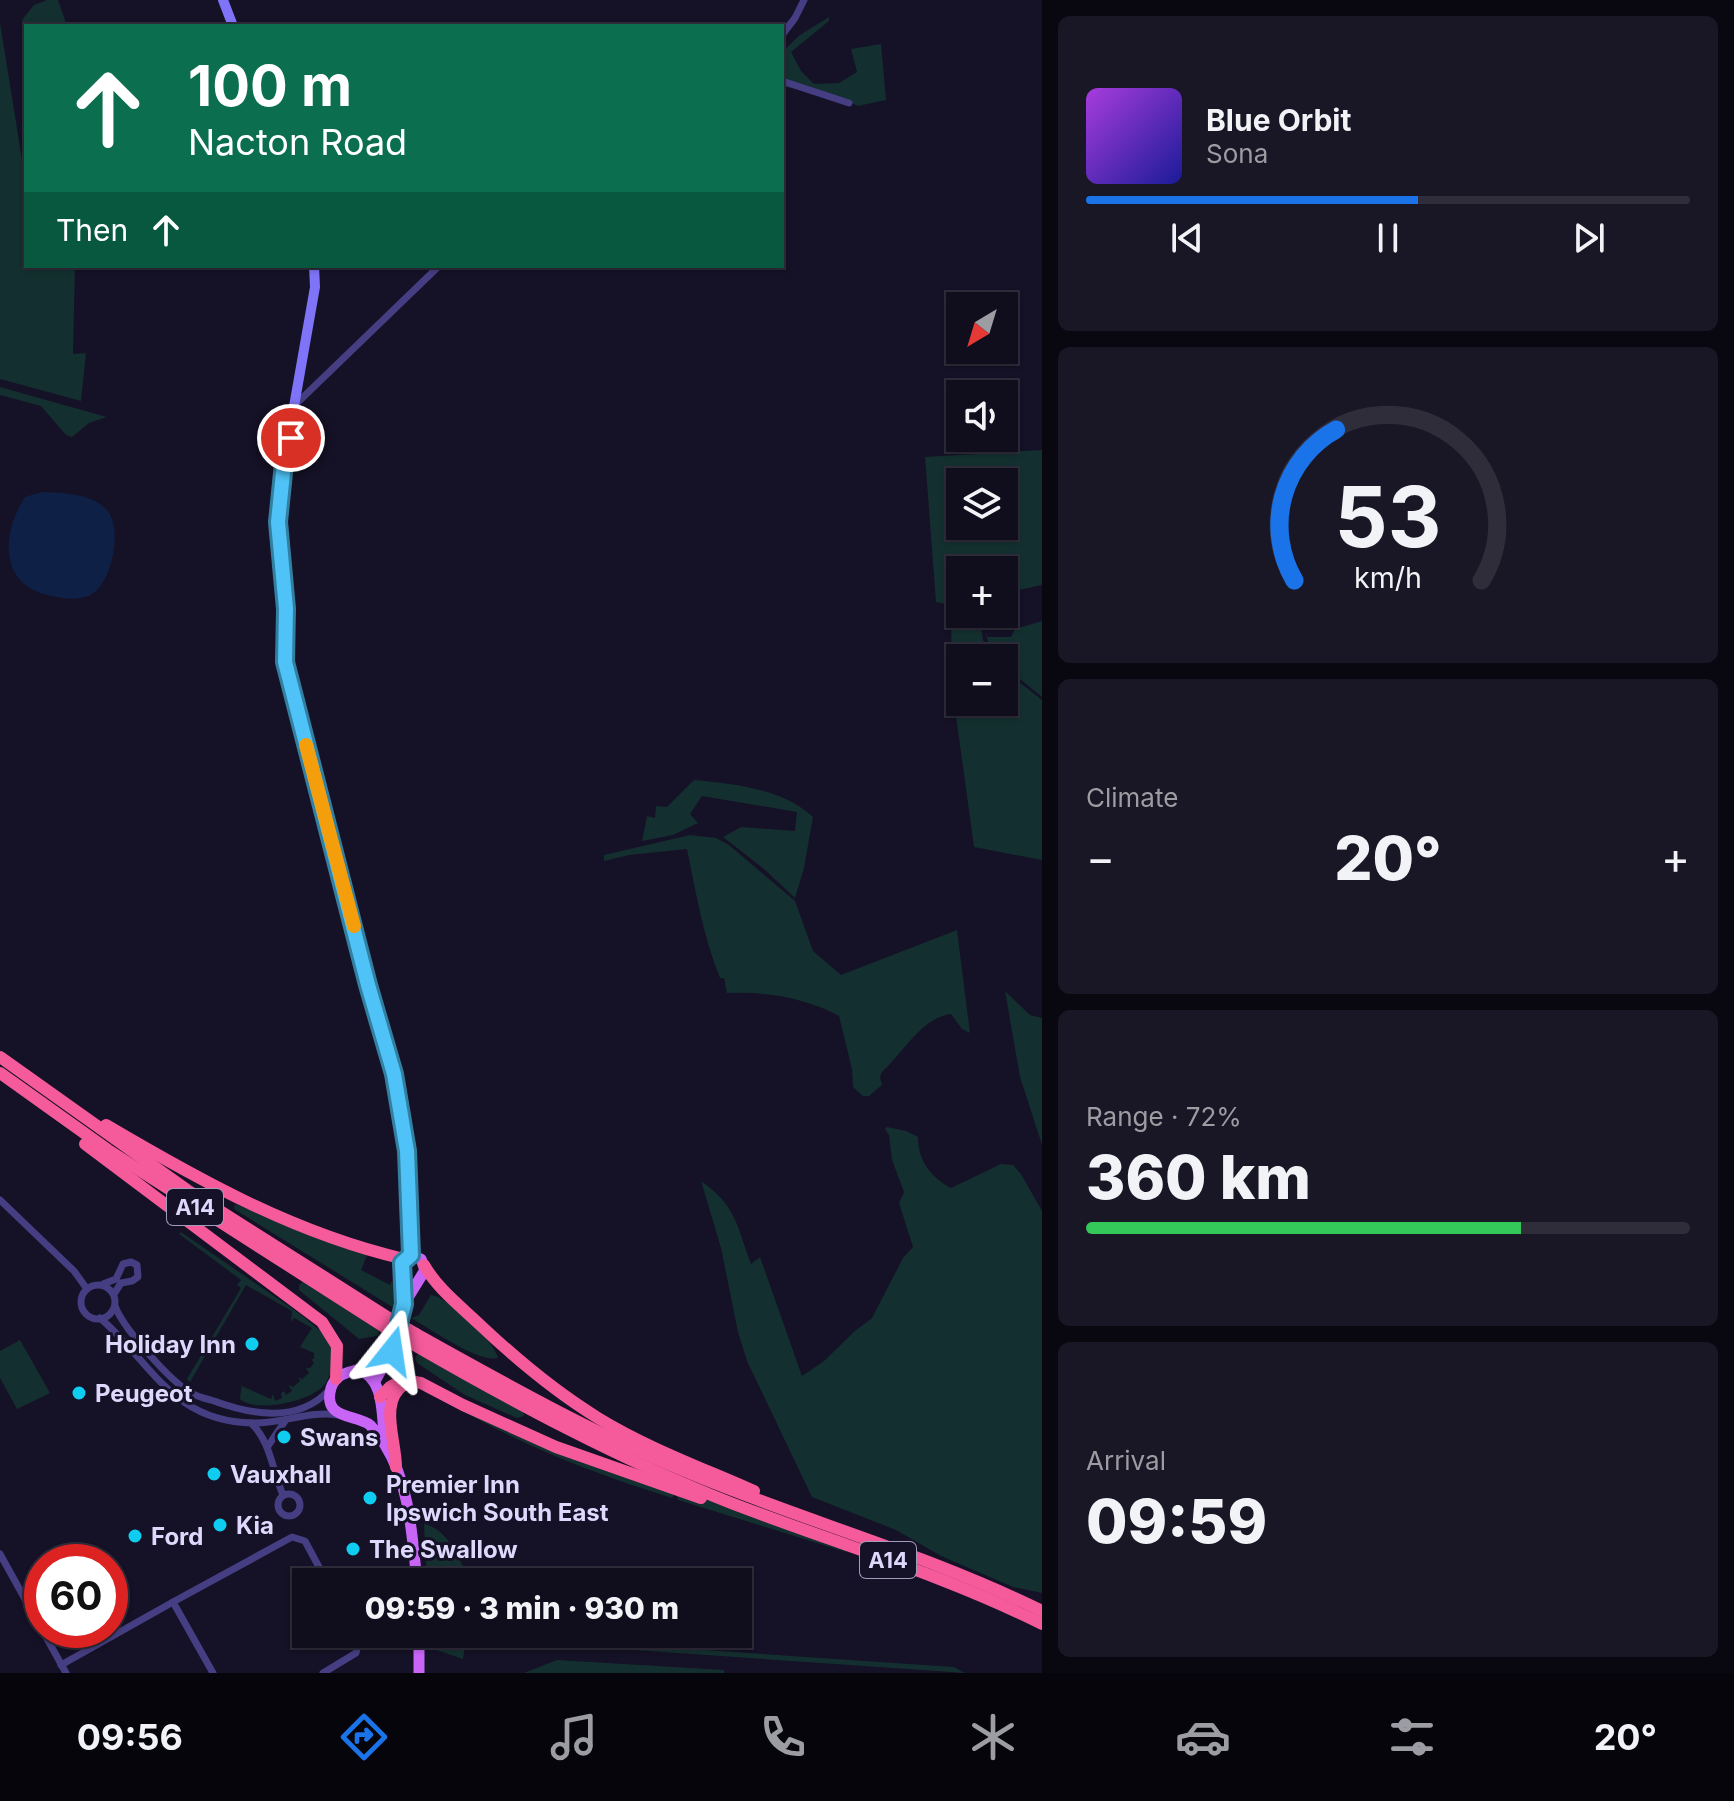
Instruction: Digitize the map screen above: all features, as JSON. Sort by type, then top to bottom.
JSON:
[{"type":"highway","name":"A14","points":[[0,1057],[187,1190],[390,1325]]},
{"type":"highway","name":"A14","points":[[3,1075],[108,1150],[529,1411],[629,1461],[732,1503],[932,1576],[1042,1624]]},
{"type":"highway","name":"A14","points":[[3,1075],[32,1105],[322,1322],[337,1346],[334,1383]]},
{"type":"highway","name":"A14","points":[[57,1100],[79,1109],[237,1199],[345,1243],[408,1257]]},
{"type":"highway","name":"A14","points":[[424,1265],[435,1281],[467,1313],[552,1388],[643,1443],[763,1495],[783,1510]]},
{"type":"highway","name":"A14","points":[[413,1339],[640,1452],[783,1510],[902,1551],[1042,1611]]},
{"type":"highway","name":"A14","points":[[412,1381],[556,1447],[702,1499],[732,1503]]},
{"type":"highway","points":[[379,1399],[395,1383],[412,1381]]},
{"type":"highway","points":[[396,1467],[391,1403],[398,1389],[412,1381]]},
{"type":"main road","points":[[375,1381],[392,1351],[404,1304],[422,1275],[424,1265],[421,1259],[408,1257],[401,1270],[404,1304]]},
{"type":"main road","points":[[392,1351],[358,1370],[343,1373],[334,1383],[331,1403],[341,1415],[371,1427],[396,1467],[409,1514],[415,1568]]},
{"type":"main road","points":[[358,1370],[375,1381],[385,1446]]},
{"type":"main road","points":[[354,1420],[369,1415],[379,1399]]},
{"type":"main road","points":[[419,1648],[419,1673]]},
{"type":"street","points":[[223,0],[232,24]]},
{"type":"street","points":[[784,32],[804,0]]},
{"type":"street","points":[[784,82],[849,103]]},
{"type":"street","points":[[314,268],[315,287],[278,522],[286,609],[285,662],[394,1074],[405,1131],[408,1257]]},
{"type":"street","points":[[295,405],[437,268]]},
{"type":"street","points":[[0,1200],[74,1271],[87,1289]]},
{"type":"street","points":[[114,1295],[121,1283],[138,1277],[137,1265],[131,1262],[123,1264],[116,1279],[87,1289],[81,1298],[83,1309],[90,1317],[108,1316],[115,1306]]},
{"type":"street","points":[[101,1285],[109,1288],[114,1295],[120,1318],[163,1369],[191,1393],[236,1409],[269,1414],[311,1405],[334,1383]]},
{"type":"street","points":[[100,1318],[152,1376],[178,1399],[226,1421],[285,1421],[323,1412],[341,1415]]},
{"type":"street","points":[[268,1446],[285,1421]]},
{"type":"street","points":[[251,1423],[268,1446],[274,1474],[283,1495]]},
{"type":"street","points":[[61,1665],[292,1537],[305,1541],[319,1568]]},
{"type":"street","points":[[0,1554],[66,1673]]},
{"type":"street","points":[[173,1602],[213,1673]]},
{"type":"street","points":[[323,1673],[356,1653],[357,1648]]},
{"type":"green space","points":[[58,0],[66,24],[24,24],[24,31],[22,20],[34,5]]},
{"type":"green space","points":[[829,17],[829,21],[791,52],[801,71],[814,84],[839,83],[857,72],[851,49],[881,44],[886,100],[858,106],[840,98],[784,86],[784,50],[800,35]]},
{"type":"green space","points":[[0,23],[24,172],[24,268],[75,268],[73,354],[86,353],[81,401],[0,379]]},
{"type":"green space","points":[[0,387],[107,417],[89,423],[72,437],[66,435],[41,406],[0,395]]},
{"type":"green space","points":[[1042,450],[1042,585],[1018,590],[1018,556],[946,556],[946,604],[936,602],[925,457]]},
{"type":"green space","points":[[1042,621],[1042,697],[1018,677],[1018,644],[989,644],[986,632],[988,637],[1011,637],[1015,629]]},
{"type":"green space","points":[[951,628],[981,628],[985,644],[951,644]]},
{"type":"green space","points":[[1018,681],[1042,700],[1042,860],[974,847],[956,716],[1018,716]]},
{"type":"green space","points":[[694,780],[742,786],[773,794],[813,817],[795,898],[723,837],[741,827],[795,831],[797,812],[702,796],[690,814],[698,823],[673,835],[642,841],[647,816],[655,818],[656,806],[667,807]]},
{"type":"green space","points":[[690,835],[716,838],[729,845],[795,901],[813,951],[841,975],[957,930],[970,1033],[962,1029],[951,1014],[931,1022],[882,1072],[882,1085],[869,1096],[863,1096],[853,1087],[852,1069],[839,1016],[785,997],[727,993],[704,930],[687,849],[604,861],[604,855]]},
{"type":"green space","points":[[1005,991],[1030,1015],[1042,1018],[1042,1145],[1020,1077]]},
{"type":"green space","points":[[887,1127],[918,1137],[920,1154],[927,1167],[937,1179],[951,1188],[1001,1164],[1013,1165],[1042,1211],[1042,1593],[1013,1587],[941,1556],[896,1530],[812,1497],[747,1361],[721,1248],[701,1181],[729,1208],[751,1264],[760,1257],[802,1376],[824,1361],[872,1318],[903,1258],[913,1247],[899,1203],[904,1192],[892,1160]]},
{"type":"green space","points":[[235,1204],[367,1255],[361,1270],[390,1285],[392,1281],[398,1292],[402,1313],[234,1209]]},
{"type":"green space","points":[[181,1232],[323,1333],[330,1334],[331,1371],[320,1389],[298,1400],[271,1405],[258,1405],[240,1399],[242,1382],[242,1386],[271,1399],[273,1394],[275,1401],[282,1398],[281,1393],[284,1391],[286,1395],[292,1391],[288,1385],[293,1387],[300,1381],[298,1377],[302,1379],[309,1373],[306,1368],[314,1363],[311,1359],[314,1359],[314,1353],[300,1347],[312,1328],[294,1318],[291,1322],[292,1311],[246,1285],[190,1382],[187,1379],[241,1288],[237,1285],[241,1280],[179,1234]]},
{"type":"green space","points":[[304,1281],[380,1331],[377,1336],[359,1339],[299,1290],[299,1285]]},
{"type":"green space","points":[[431,1295],[448,1303],[469,1320],[489,1341],[498,1358],[467,1350],[411,1318],[419,1315]]},
{"type":"green space","points":[[20,1340],[50,1393],[17,1409],[0,1378],[0,1351]]},
{"type":"green space","points":[[419,1351],[523,1410],[524,1416],[517,1418],[465,1395],[417,1363],[415,1358]]},
{"type":"green space","points":[[449,1403],[696,1496],[847,1547],[846,1552],[678,1500],[676,1492],[672,1498],[585,1468],[531,1446]]},
{"type":"green space","points":[[424,1524],[433,1527],[447,1539],[464,1568],[426,1568]]},
{"type":"green space","points":[[433,1648],[465,1648],[463,1659]]},
{"type":"green space","points":[[605,1648],[676,1648],[954,1667],[965,1673]]},
{"type":"green space","points":[[557,1660],[724,1670],[724,1673],[524,1673]]},
{"type":"water","points":[[42,492],[76,495],[92,500],[106,509],[111,517],[115,542],[113,556],[103,581],[88,596],[66,598],[35,591],[22,582],[14,571],[10,558],[11,528],[25,497]]},
{"type":"slow traffic","points":[[306,745],[354,926]]},
{"type":"place","name":"Holiday Inn","points":[[252,1344]]},
{"type":"place","name":"Peugeot","points":[[79,1393]]},
{"type":"place","name":"Swans","points":[[284,1437]]},
{"type":"place","name":"Vauxhall","points":[[214,1474]]},
{"type":"place","name":"Premier Inn Ipswich South East","points":[[370,1498]]},
{"type":"place","name":"Kia","points":[[220,1525]]},
{"type":"place","name":"Ford","points":[[135,1536]]},
{"type":"place","name":"The Swallow","points":[[353,1549]]},
{"type":"route","points":[[291,438],[284,463],[278,522],[286,609],[285,662],[394,1074],[405,1131],[411,1255],[402,1263],[404,1304],[392,1351]]}]
